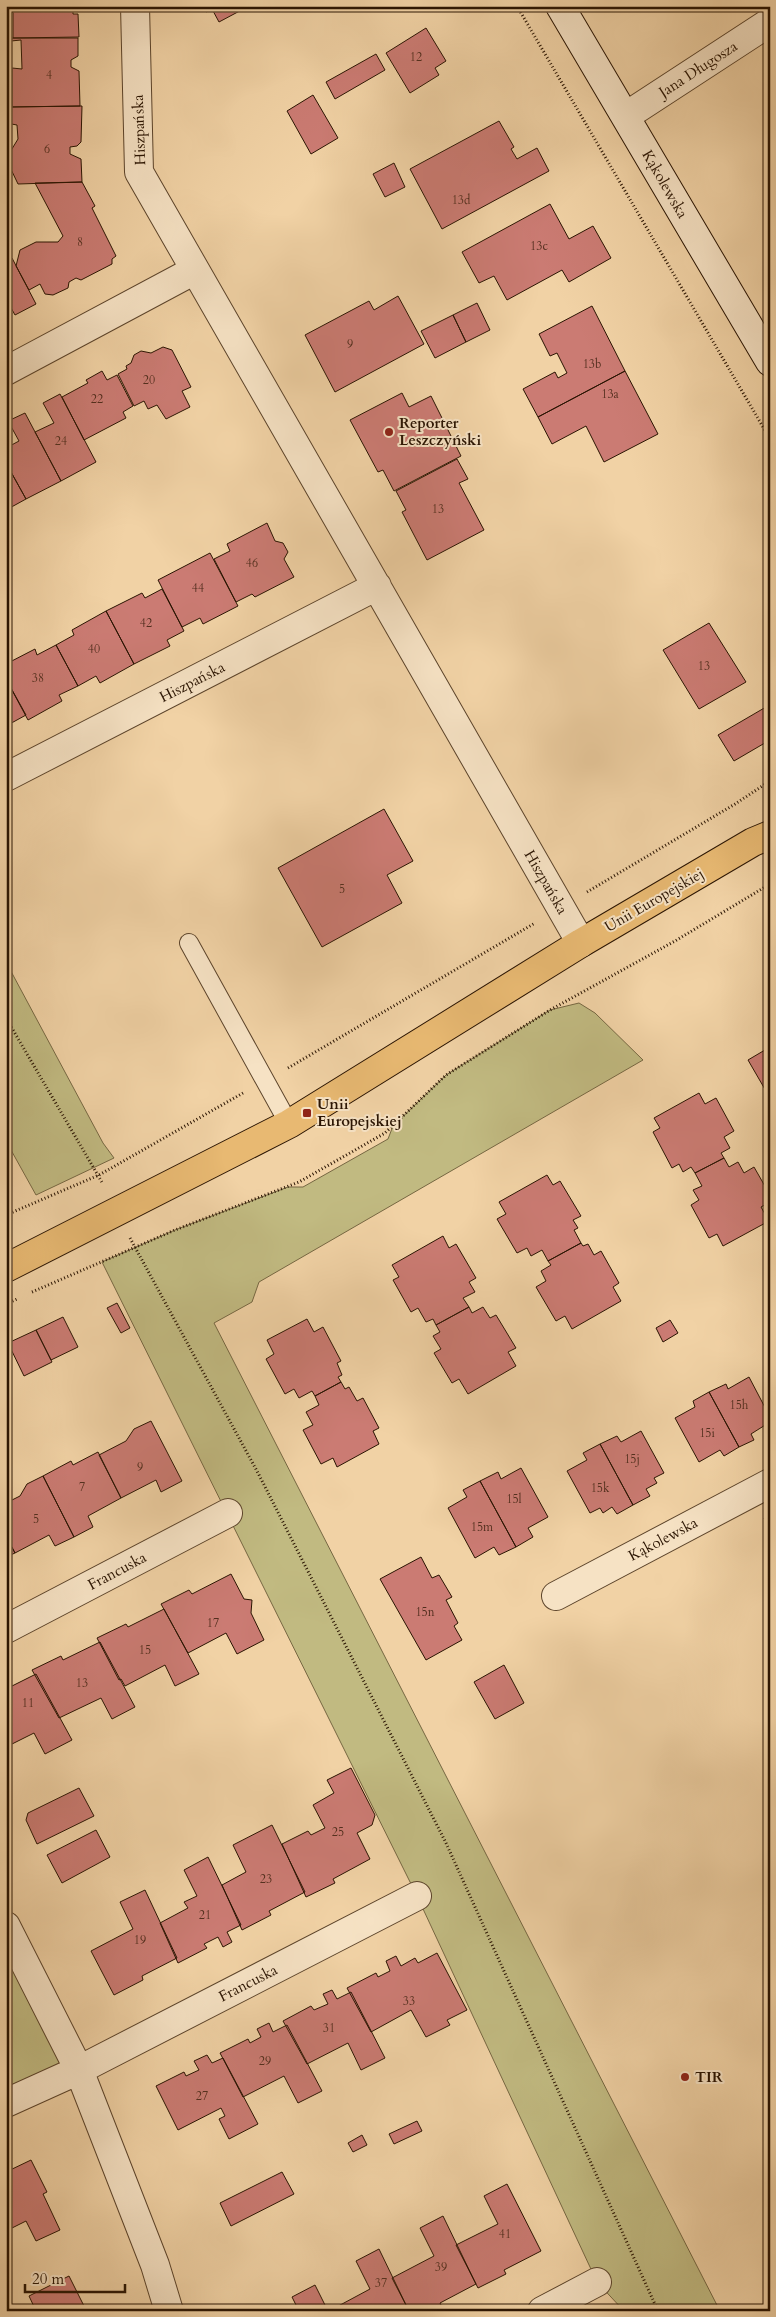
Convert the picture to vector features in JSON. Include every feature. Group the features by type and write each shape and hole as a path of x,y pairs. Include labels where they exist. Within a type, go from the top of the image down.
{"main road":[{"name":"Unii Europejskiej","path":"6,1268 289,1124 581,943 764,835"}],"street":[{"name":"Hiszpańska","path":"135,6 140,172 581,943"},
{"name":"Kąkolewska","path":"560,6 770,362"},
{"name":"Jana Długosza","path":"626,116 770,22"},
{"path":"6,371 195,270"},
{"name":"Hiszpańska","path":"6,777 377,586"},
{"name":"Kąkolewska","path":"556,1596 770,1482"},
{"name":"Francuska","path":"6,1628 228,1513"},
{"name":"Francuska","path":"6,2103 79,2070 416,1896"},
{"path":"6,1926 79,2070 155,2265 169,2311"},
{"path":"542,2311 597,2282"}],"lane":[{"path":"189,943 289,1124"}],"path":[{"path":"517,6 770,439"},
{"path":"6,1215 99,1175 561,907 770,781"},
{"path":"31,1293 134,1247 300,1182 385,1133 446,1075 550,1010 675,941 770,884"},
{"path":"6,1018 99,1175 134,1247 257,1471 446,1843 658,2311"},
{"path":"6,1304 22,1296"}],"shaded area":[{"path":"6,962 103,1143 114,1158 36,1195 6,1141"},
{"path":"579,1003 595,1013 643,1060 259,1282 252,1302 214,1323 720,2311 624,2311 597,2282 417,1896 102,1262 175,1230 288,1187 303,1187 388,1139 393,1126 446,1075 550,1010"},
{"path":"6,1926 79,2070 6,2103"}],"building":[{"path":"13,6 73,6 73,14 78,14 79,37 13,38"},
{"path":"203,6 249,6 219,22 212,9 206,12"},
{"path":"426,28 446,61 435,68 439,75 410,93 386,53"},
{"path":"12,38 78,38 78,56 71,60 71,67 79,71 80,106 12,107 12,68 22,69 21,40 11,41"},
{"path":"376,54 385,70 335,99 326,82"},
{"path":"313,95 338,138 311,154 287,111"},
{"path":"82,106 81,142 77,146 70,147 70,154 81,159 82,182 18,184 7,157 18,139 17,125 6,123 6,107"},
{"path":"499,121 514,147 511,149 517,159 537,148 549,171 442,229 410,169"},
{"path":"394,163 405,187 385,197 373,174"},
{"path":"82,182 95,206 92,208 116,256 112,259 112,264 81,280 76,278 69,282 68,288 53,295 45,294 40,284 29,290 16,266 20,250 36,242 58,242 63,236 35,183"},
{"path":"550,204 569,239 593,226 611,258 569,282 562,270 507,300 494,276 479,283 462,252"},
{"path":"12,258 36,304 15,315 6,299 6,261"},
{"path":"398,296 424,344 335,392 305,335 369,301 374,310"},
{"path":"6,303 12,314 6,317"},
{"path":"477,303 490,330 466,342 453,315"},
{"path":"592,306 625,371 538,417 523,389 555,372 558,378 567,373 557,353 550,356 539,334"},
{"path":"453,315 466,342 435,358 421,331"},
{"path":"163,347 172,350 191,387 182,391 190,407 166,419 157,405 148,409 144,401 134,406 118,374 127,369 126,366 131,363 134,355 141,351 151,353"},
{"path":"102,371 107,380 117,375 133,406 123,412 126,418 84,440 62,397 88,383 86,380"},
{"path":"625,371 658,434 604,462 586,426 552,444 538,417"},
{"path":"402,393 409,407 431,396 461,456 394,491 383,470 378,472 350,420"},
{"path":"60,394 96,462 61,481 35,432 54,423 43,403"},
{"path":"25,413 61,481 26,499 6,463 6,448 19,441 8,421"},
{"path":"457,459 468,479 459,483 484,530 427,560 402,512 406,510 396,491"},
{"path":"6,463 26,499 6,510"},
{"path":"267,523 275,541 283,543 288,552 284,559 294,577 255,597 252,594 236,602 214,559 230,551 227,544"},
{"path":"210,553 238,606 203,624 200,618 182,627 158,580"},
{"path":"162,589 184,631 167,640 170,646 134,664 106,611 142,593 145,598"},
{"path":"106,611 134,664 100,683 96,676 78,686 56,645 74,635 72,630"},
{"path":"709,623 746,682 699,709 663,650"},
{"path":"56,645 78,686 59,695 62,701 28,720 6,679 6,664 35,649 37,655"},
{"path":"6,679 26,715 6,726"},
{"path":"766,707 770,714 770,740 734,761 718,735"},
{"path":"384,809 413,861 387,875 402,903 322,947 278,868"},
{"path":"770,1047 770,1098 748,1060"},
{"path":"699,1093 705,1104 716,1098 734,1131 724,1137 730,1148 721,1153 724,1158 695,1173 691,1167 683,1172 679,1164 672,1168 653,1132 660,1128 654,1118"},
{"path":"724,1158 729,1167 738,1162 744,1173 754,1167 770,1195 770,1202 761,1207 769,1221 723,1246 717,1234 709,1238 691,1205 699,1200 693,1190 702,1186 695,1173"},
{"path":"547,1175 553,1185 560,1181 581,1216 573,1220 578,1228 574,1230 581,1243 548,1261 542,1250 531,1256 527,1248 517,1253 497,1219 506,1214 499,1202"},
{"path":"443,1236 449,1248 456,1244 476,1278 469,1282 475,1292 463,1298 469,1307 436,1325 433,1319 426,1322 418,1308 411,1312 393,1280 399,1277 392,1265"},
{"path":"581,1243 583,1246 588,1244 594,1255 601,1251 619,1283 613,1287 621,1301 572,1329 565,1316 556,1321 536,1287 546,1281 541,1271 551,1265 548,1261"},
{"path":"117,1303 130,1328 121,1333 107,1308"},
{"path":"469,1307 472,1313 483,1307 490,1318 496,1315 516,1348 508,1352 516,1366 468,1394 459,1379 452,1383 434,1353 441,1349 433,1336 440,1332 436,1325"},
{"path":"63,1317 78,1347 51,1360 36,1330"},
{"path":"307,1319 314,1332 323,1327 341,1361 337,1363 342,1375 338,1377 341,1382 315,1396 312,1391 299,1398 294,1389 285,1394 266,1359 274,1354 267,1340"},
{"path":"670,1320 678,1333 663,1342 656,1328"},
{"path":"36,1330 52,1362 24,1376 8,1343"},
{"path":"749,1377 770,1417 770,1422 751,1434 754,1440 739,1447 709,1392 726,1384 728,1389"},
{"path":"341,1382 345,1389 349,1387 357,1401 363,1398 379,1428 373,1431 379,1444 337,1467 333,1458 321,1464 303,1430 313,1425 306,1412 319,1405 315,1396"},
{"path":"709,1392 739,1447 724,1456 720,1450 699,1462 675,1418 695,1407 693,1401"},
{"path":"151,1421 182,1481 161,1492 156,1480 121,1498 99,1455 126,1441 134,1429"},
{"path":"641,1431 664,1473 654,1478 657,1483 646,1489 650,1496 633,1505 600,1444 617,1436 621,1442"},
{"path":"600,1444 633,1505 617,1514 612,1507 603,1513 600,1508 590,1513 567,1471 587,1460 583,1453"},
{"path":"98,1452 121,1498 88,1516 93,1527 74,1537 43,1476 71,1461 73,1465"},
{"path":"521,1468 548,1517 528,1528 533,1537 516,1547 480,1481 498,1472 501,1479"},
{"path":"43,1476 74,1537 55,1546 49,1535 15,1553 6,1536 6,1503 20,1496 27,1484"},
{"path":"480,1481 516,1547 499,1555 494,1547 475,1558 448,1508 467,1497 463,1490"},
{"path":"770,1515 770,1529 764,1518"},
{"path":"6,1536 15,1553 6,1557"},
{"path":"421,1557 432,1578 439,1575 452,1597 446,1600 458,1623 454,1626 462,1640 426,1660 380,1579"},
{"path":"231,1574 244,1599 252,1600 251,1613 264,1640 237,1654 226,1633 188,1653 161,1604 189,1590 192,1594"},
{"path":"164,1609 199,1674 175,1686 165,1665 125,1686 121,1679 119,1680 97,1638 126,1624 128,1627"},
{"path":"100,1642 135,1707 112,1719 101,1698 59,1718 32,1670 61,1656 63,1660"},
{"path":"504,1665 524,1703 495,1719 474,1682"},
{"path":"36,1674 72,1740 45,1754 34,1733 6,1747 6,1689"},
{"path":"351,1768 375,1815 372,1825 357,1833 370,1859 333,1879 335,1883 306,1897 282,1844 308,1831 311,1835 325,1828 313,1805 334,1793 327,1780"},
{"path":"79,1788 94,1816 37,1844 26,1820 28,1813"},
{"path":"272,1825 305,1892 269,1911 271,1915 242,1930 222,1885 246,1872 233,1845"},
{"path":"96,1830 110,1857 62,1883 47,1855"},
{"path":"208,1857 241,1925 227,1932 232,1942 223,1947 218,1937 204,1944 207,1948 178,1963 160,1923 188,1908 184,1902 197,1896 184,1870"},
{"path":"145,1890 177,1958 142,1976 143,1980 114,1995 91,1951 133,1929 120,1902"},
{"path":"437,1953 467,2010 447,2020 450,2025 426,2037 411,2010 371,2032 347,1988 376,1973 378,1977 390,1971 386,1961 396,1956 401,1966 415,1958 418,1963"},
{"path":"332,1990 337,1999 351,1992 385,2058 361,2070 348,2043 307,2064 283,2021 311,2006 314,2010 328,2004 323,1994"},
{"path":"269,2023 273,2032 287,2025 322,2091 298,2103 284,2076 243,2097 220,2053 248,2039 250,2043 261,2037 257,2029"},
{"path":"207,2055 212,2063 223,2058 258,2124 229,2139 219,2119 225,2116 221,2108 178,2130 156,2086 184,2072 186,2076 199,2070 194,2061"},
{"path":"417,2121 422,2131 394,2144 389,2134"},
{"path":"362,2135 367,2145 353,2152 348,2143"},
{"path":"31,2160 47,2192 43,2194 60,2230 36,2241 26,2221 6,2231 6,2172"},
{"path":"282,2172 294,2194 231,2226 220,2203"},
{"path":"507,2184 541,2251 504,2270 506,2274 478,2288 456,2245 498,2224 484,2196"},
{"path":"443,2216 476,2284 440,2303 442,2307 436,2311 409,2311 392,2278 434,2256 420,2228"},
{"path":"379,2249 409,2311 329,2311 370,2289 356,2261"},
{"path":"69,2276 84,2306 74,2311 36,2311 29,2296"},
{"path":"315,2285 328,2311 299,2311 292,2297"}],"place":[{"name":"Reporter Leszczyński","path":"389,432"},
{"name":"Unii Europejskiej","path":"307,1113"},
{"name":"TIR","path":"685,2077"}]}
